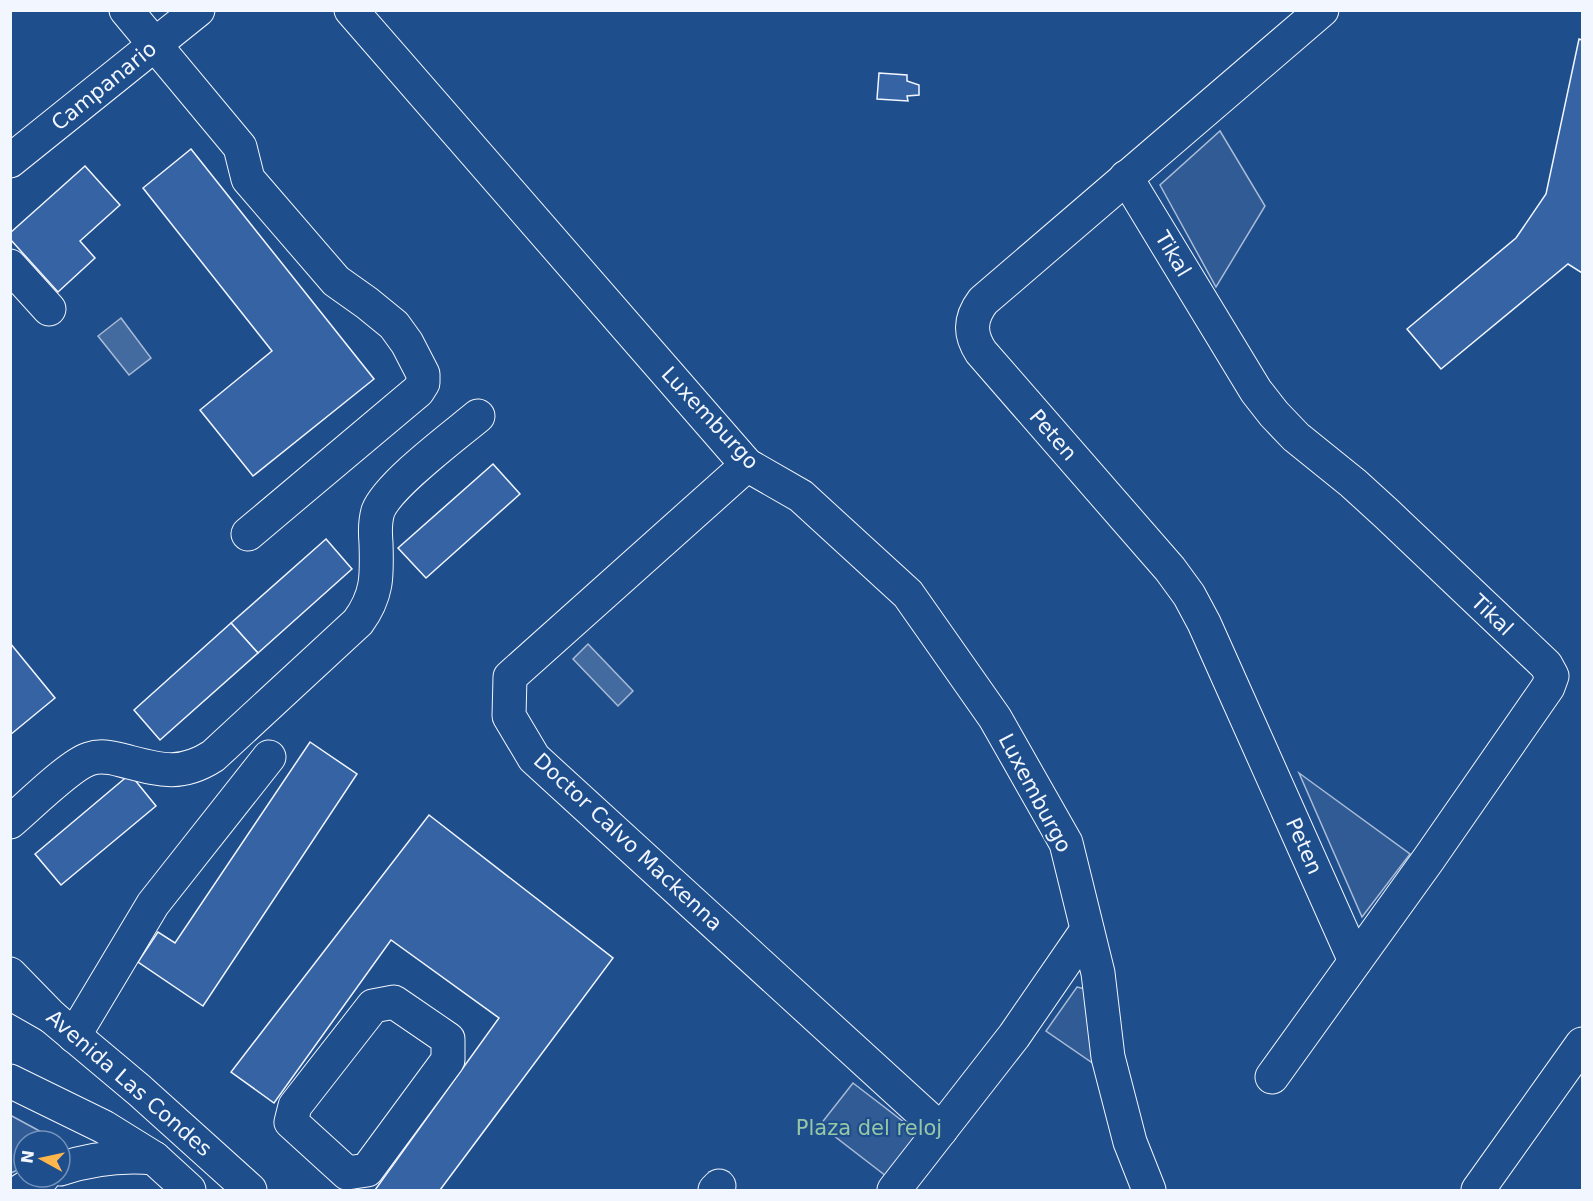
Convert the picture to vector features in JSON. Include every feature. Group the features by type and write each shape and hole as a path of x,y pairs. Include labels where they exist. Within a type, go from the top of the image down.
{"main road":[{"path":"126,10 146,52 209,141"},
{"name":"Campanario","path":"10,161 198,10"},
{"name":"Luxemburgo","path":"351,10 747,465 801,496 908,594 995,718 1066,843 1098,973 1108,1057 1130,1142 1149,1191"},
{"name":"Peten","path":"1322,10 983,301 973,317 973,335 981,352 1170,569 1189,595 1204,623 1355,961"},
{"path":"146,52 240,147 248,179 336,281 394,325 407,343 423,374 423,383 418,392 248,534"},
{"name":"Tikal","path":"1126,177 1256,391 1275,414 1296,436 1387,514 1546,665 1552,676 1542,696 1272,1077"},
{"path":"10,266 49,309"},
{"path":"10,822 77,764 92,758 104,757 173,771 200,765 213,756 358,621 372,599 376,583 376,522 383,501 397,484 478,416"},
{"name":"Doctor Calvo Mackenna","path":"747,465 510,677 509,716 534,758 941,1130"},
{"path":"10,993 63,1026 153,904 269,757"},
{"path":"894,1191 1014,1035 1087,930"},
{"name":"Avenida Las Condes","path":"10,974 63,1026 139,1090 250,1191"},
{"path":"394,1002 448,1040 448,1060 367,1170 339,1182 291,1122 295,1106 373,1006 394,1002"},
{"path":"1478,1191 1582,1044"},
{"name":"Avenida Las Condes","path":"10,1081 94,1122 154,1158 189,1191"},
{"path":"72,1166 112,1157 154,1158"}],"shaded area":[{"path":"1220,131 1265,206 1216,287 1160,185"},
{"path":"121,318 151,358 129,375 98,336"},
{"path":"588,644 633,691 618,706 573,659"},
{"path":"1299,773 1410,854 1362,917"},
{"path":"1077,987 1090,990 1094,1064 1046,1031"},
{"name":"Plaza del reloj","path":"853,1083 918,1133 886,1176 820,1125"},
{"path":"10,1115 36,1129 12,1129 11,1173"}],"building":[{"path":"1579,39 1582,40 1582,273 1568,264 1441,369 1407,329 1516,238 1546,194"},
{"path":"879,73 907,75 907,81 919,85 919,95 907,96 908,101 877,99"},
{"path":"191,149 374,379 253,476 200,410 272,351 143,188"},
{"path":"85,166 120,205 80,241 95,258 58,292 10,239 10,233"},
{"path":"493,464 520,494 426,578 398,548"},
{"path":"326,539 352,569 258,653 231,623"},
{"path":"231,623 258,653 160,740 134,710"},
{"path":"10,643 55,698 10,735"},
{"path":"310,742 357,774 203,1006 138,962 158,932 175,943"},
{"path":"130,774 156,806 61,885 35,854"},
{"path":"429,815 613,958 440,1190 375,1190 499,1018 391,940 274,1103 231,1072"}]}
